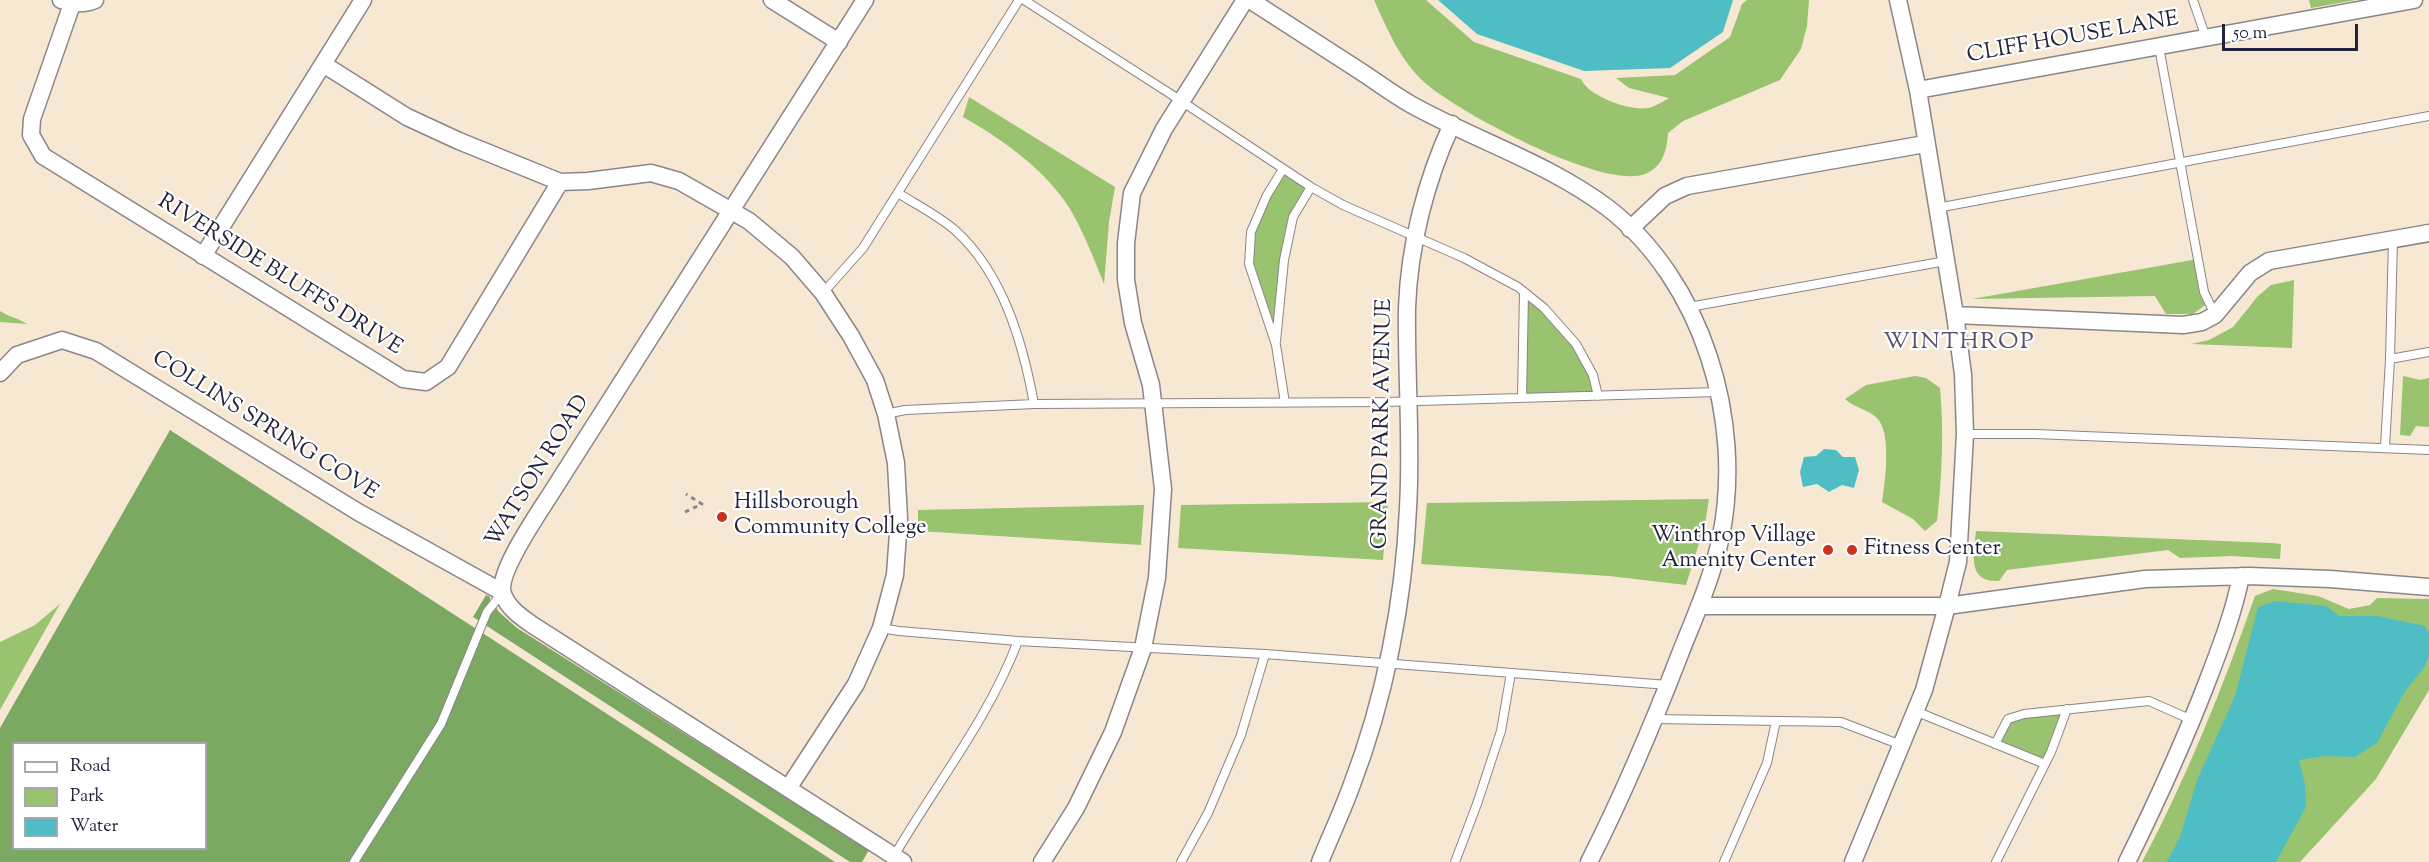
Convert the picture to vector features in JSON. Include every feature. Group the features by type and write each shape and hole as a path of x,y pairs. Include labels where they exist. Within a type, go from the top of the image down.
{"street":[{"name":"RIVERSIDE BLUFFS DRIVE","path":"95,0 87,3 66,2 32,119 31,135 43,156 403,379 426,382 448,367 560,182"},
{"path":"203,256 363,0"},
{"path":"771,0 839,42"},
{"name":"WATSON ROAD","path":"502,592 506,568 865,0"},
{"path":"1042,862 1076,808 1108,741 1143,648 1157,578 1163,489 1151,385 1133,323 1126,280 1126,243 1132,193 1164,129 1245,0"},
{"path":"1250,0 1412,105 1562,177 1609,210 1647,245 1689,307 1709,352 1718,392 1728,463 1721,537 1699,606 1668,685 1589,862"},
{"path":"1853,862 1924,690 1947,606 1958,562 1965,434 1963,374 1955,315 1925,144 1918,90 1898,0"},
{"name":"CLIFF HOUSE LANE","path":"1918,90 2414,0"},
{"path":"323,64 407,117 560,182 651,173 679,181 749,221 792,257 824,293 875,380 886,414 896,463 899,519 895,575 881,628 855,684 789,787"},
{"name":"GRAND PARK AVENUE","path":"1320,862 1352,786 1379,698 1399,598 1408,508 1407,306 1416,235 1441,148 1452,124"},
{"path":"1630,229 1665,196 1688,186 1925,144"},
{"path":"1955,315 2183,325 2202,322 2215,315 2250,273 2269,261 2429,233"},
{"name":"COLLINS SPRING COVE","path":"0,373 18,355 62,340 96,351 358,513 502,592"},
{"path":"1699,606 1947,606 2145,579 2241,576 2330,579 2429,587"},
{"path":"2127,862 2192,720 2235,604 2241,576"},
{"path":"502,592 513,610 531,624 789,787 896,860"}],"lane":[{"path":"824,293 863,248 1019,0"},
{"path":"1023,0 1311,187 1343,205 1416,235 1464,258 1524,292 1544,308 1576,344 1593,375 1598,396"},
{"path":"2193,0 2206,38"},
{"path":"2159,47 2204,292 2215,315"},
{"path":"1937,208 2429,116"},
{"path":"1283,169 1267,195 1251,232 1249,264 1276,345 1285,403"},
{"path":"1276,345 1284,260 1293,217 1311,187"},
{"path":"898,193 955,230 986,265 1002,298 1026,363 1034,404"},
{"path":"2385,447 2393,240"},
{"path":"1689,307 1946,261"},
{"path":"1522,398 1524,292"},
{"path":"2390,359 2429,352"},
{"path":"886,414 904,410 1034,404 1153,405 1408,401 1718,392"},
{"path":"1965,434 2035,434 2429,450"},
{"path":"354,862 441,724 487,612 502,592"},
{"path":"881,628 1018,641 1265,654 1668,685"},
{"path":"896,860 992,701 1018,641"},
{"path":"1181,862 1208,813 1241,735 1265,654"},
{"path":"1455,862 1501,731 1511,673"},
{"path":"1995,744 2008,719 2025,714 2149,701 2192,720"},
{"path":"1996,862 2045,764 2067,709"},
{"path":"1915,711 2045,764"},
{"path":"1654,719 1841,722 1901,746"},
{"path":"1724,862 1767,763 1776,721"}],"path":[{"path":"686,494 702,504 686,512"}],"green space":[{"path":"1374,0 1426,0 1474,42 1581,79 1592,91 1610,101 1640,108 1659,104 1669,98 1629,88 1616,78 1675,75 1730,37 1742,4 1747,0 1809,0 1807,26 1801,49 1780,80 1683,121 1668,133 1665,152 1656,167 1645,174 1625,176 1599,171 1535,147 1472,115 1430,87 1404,58"},
{"path":"2309,0 2356,0 2311,8"},
{"path":"969,97 1115,187 1109,222 1104,284 1080,227 1049,181 993,135 963,117"},
{"path":"1283,169 1311,187 1293,217 1276,345 1249,264 1251,232"},
{"path":"2198,259 2208,303 2193,314 2166,314 2155,296 1972,299"},
{"path":"2294,280 2292,348 2191,344 2209,340 2233,327 2258,296 2271,285"},
{"path":"1524,292 1576,344 1598,396 1522,398"},
{"path":"0,311 20,320 27,324 0,322"},
{"path":"1915,376 1926,378 1940,388 1942,455 1937,521 1925,531 1913,519 1882,502 1886,446 1882,425 1873,415 1845,399 1866,385"},
{"path":"2403,376 2420,380 2429,378 2429,427 2416,426 2410,436 2400,435"},
{"path":"170,430 835,862 0,862 0,728"},
{"path":"1709,499 1705,524 1686,585 1609,576 1421,564 1427,503"},
{"path":"1388,502 1383,560 1178,548 1181,505"},
{"path":"1144,505 1141,545 918,531 918,510"},
{"path":"1976,531 2272,543 2281,544 2280,559 2232,556 2180,558 2168,550 2007,570 1999,581 1988,580 1981,577 1974,565"},
{"path":"2273,589 2318,596 2349,609 2370,605 2377,598 2429,599 2429,690 2376,779 2300,862 2142,862 2203,731 2255,596"},
{"path":"486,595 490,597 490,603 494,604 499,612 517,628 869,850 862,862 850,862 473,617"},
{"path":"60,604 0,710 0,642 35,625"},
{"path":"2067,709 2045,764 1995,744 2008,719"}],"water":[{"path":"1438,0 1733,0 1723,32 1670,68 1584,71 1477,34"},
{"path":"1824,449 1836,450 1843,457 1855,457 1859,470 1854,488 1842,485 1829,492 1817,484 1803,487 1800,472 1804,457 1816,456"},
{"path":"2275,601 2326,606 2339,616 2377,616 2425,626 2429,633 2429,655 2425,666 2404,693 2377,743 2355,757 2325,756 2299,760 2305,784 2306,807 2276,862 2167,862 2180,837 2197,780 2235,696 2258,607"}],"place":[{"name":"Hillsborough Community College","path":"722,517"},
{"name":"Winthrop Village Amenity Center","path":"1828,550"},
{"name":"Fitness Center","path":"1852,550"}],"district":[{"name":"WINTHROP","path":"1959,344"}]}
